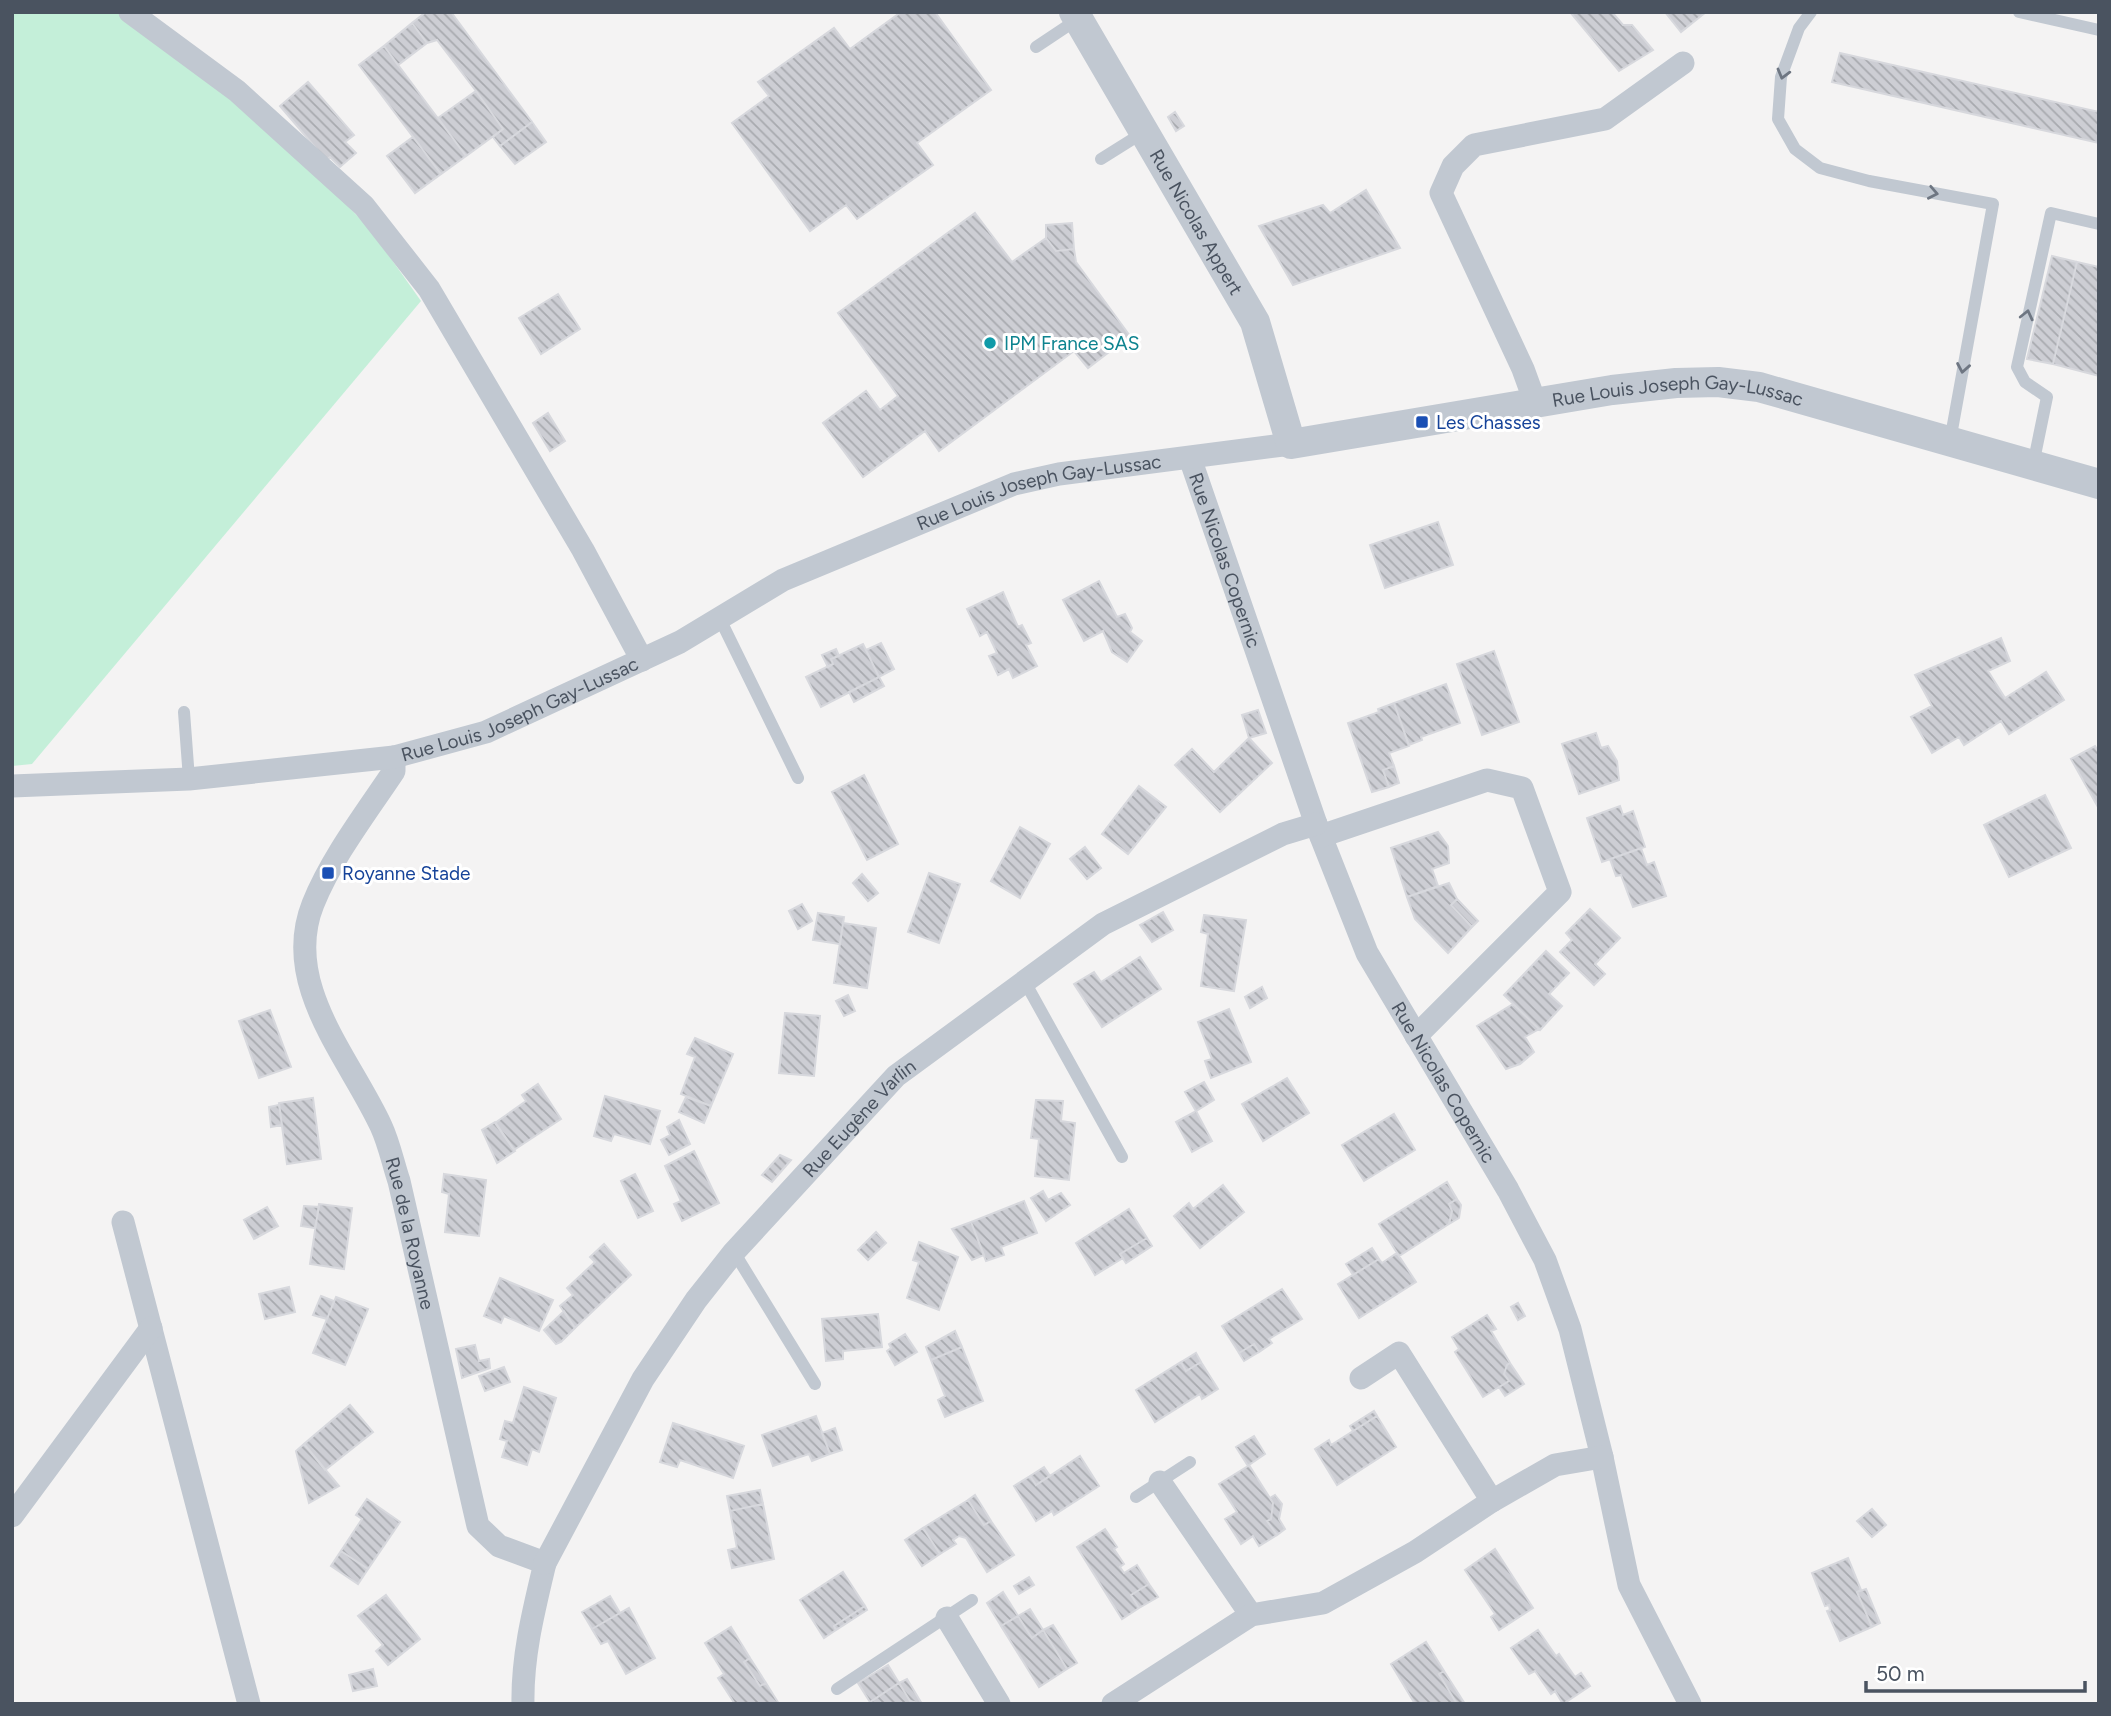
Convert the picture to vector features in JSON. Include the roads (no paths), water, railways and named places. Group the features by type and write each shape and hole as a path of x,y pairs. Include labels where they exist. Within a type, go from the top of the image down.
{"street":[{"path":"130,12 237,90 365,206 429,289 583,550 642,660"},
{"name":"Rue Nicolas Appert","path":"1076,15 1255,322 1291,444"},
{"path":"1535,402 1441,192 1453,166 1474,145 1605,119 1683,62"},
{"name":"Rue Louis Joseph Gay-Lussac","path":"12,786 189,779 394,757 486,733 680,642 783,580 1014,484 1059,474 1291,444 1535,402 1650,386 1718,382 1759,387 2099,484"},
{"name":"Rue Nicolas Copernic","path":"1190,458 1318,830 1367,953 1508,1190 1545,1260 1570,1329 1602,1457 1629,1585 1690,1704"},
{"name":"Rue de la Royanne","path":"394,757 394,771 328,873 312,905 304,936 304,965 317,1007 382,1127 399,1181 478,1526 499,1546 545,1563"},
{"name":"Rue Eugène Varlin","path":"545,1563 643,1379 696,1300 734,1252 896,1076 1103,924 1283,834 1318,830 1487,780 1522,788 1560,892 1416,1036"},
{"path":"124,1222 249,1704"},
{"path":"12,1516 151,1328"},
{"path":"1360,1378 1399,1353 1492,1502"},
{"path":"1113,1704 1251,1615 1323,1603 1415,1552 1555,1465 1602,1457"},
{"path":"1160,1482 1251,1615"},
{"path":"523,1704 522,1678 530,1622 545,1563"},
{"path":"947,1618 999,1704"}],"lane":[{"path":"1811,12 1799,27 1781,77 1778,119 1795,149 1820,168 1869,181 1993,204 1950,441"},
{"path":"2019,12 2099,30"},
{"path":"1036,47 1076,15"},
{"path":"1101,159 1144,131"},
{"path":"2033,465 2047,397 2025,382 2017,367 2051,213 2099,224"},
{"path":"720,619 799,778"},
{"path":"184,712 189,779"},
{"path":"1025,982 1122,1157"},
{"path":"734,1252 815,1384"},
{"path":"1136,1497 1190,1462"},
{"path":"837,1689 972,1600"}],"place":[{"name":"IPM France SAS","path":"990,343"},
{"name":"Les Chasses","path":"1422,422"},
{"name":"Royanne Stade","path":"328,873"}]}
